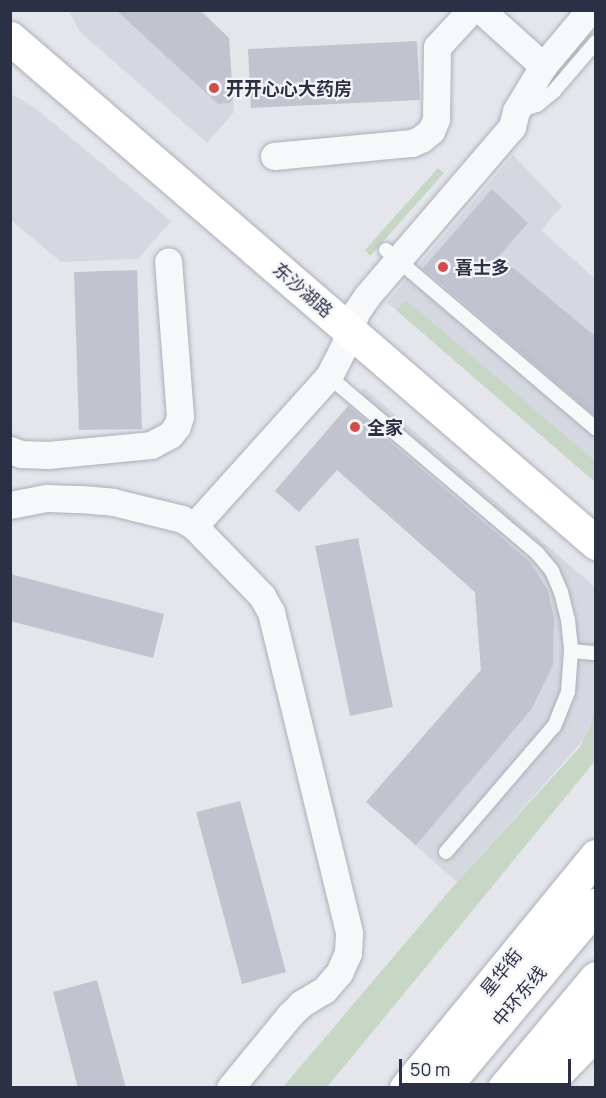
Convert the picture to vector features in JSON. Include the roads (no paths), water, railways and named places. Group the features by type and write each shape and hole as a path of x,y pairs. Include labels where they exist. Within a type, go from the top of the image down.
{"main road":[{"name":"东沙湖路","path":"10,38 596,543"},
{"name":"星华街","path":"406,1088 596,856"},
{"name":"中环东线","path":"443,1088 596,905"},
{"path":"504,1088 596,978"},
{"path":"530,1088 596,1012"},
{"path":"542,1088 596,1032"}],"street":[{"path":"274,156 412,143 422,139 431,131 436,119 437,47 471,10"},
{"path":"481,10 543,66"},
{"path":"188,523 324,373 345,344 344,325 367,296 391,255 501,118 516,111 543,66 590,10"},
{"path":"10,450 21,454 48,455 151,445 170,435 177,426 180,416 168,261"},
{"path":"48,455 48,498"},
{"path":"10,505 48,498 113,502 188,523 262,597 271,612 349,933 348,953 339,973 324,990 301,1004 289,1016 230,1088"}],"lane":[{"path":"516,111 537,105 554,91 596,42"},
{"path":"516,111 538,111 550,106 596,55"},
{"path":"391,255 596,429"},
{"path":"324,373 537,553 552,571 561,592 572,651 568,692 554,726 446,852"},
{"path":"572,651 596,652"}],"place":[{"name":"开开心心大药房","path":"214,88"},
{"name":"喜士多","path":"443,267"},
{"name":"全家","path":"355,427"}]}
